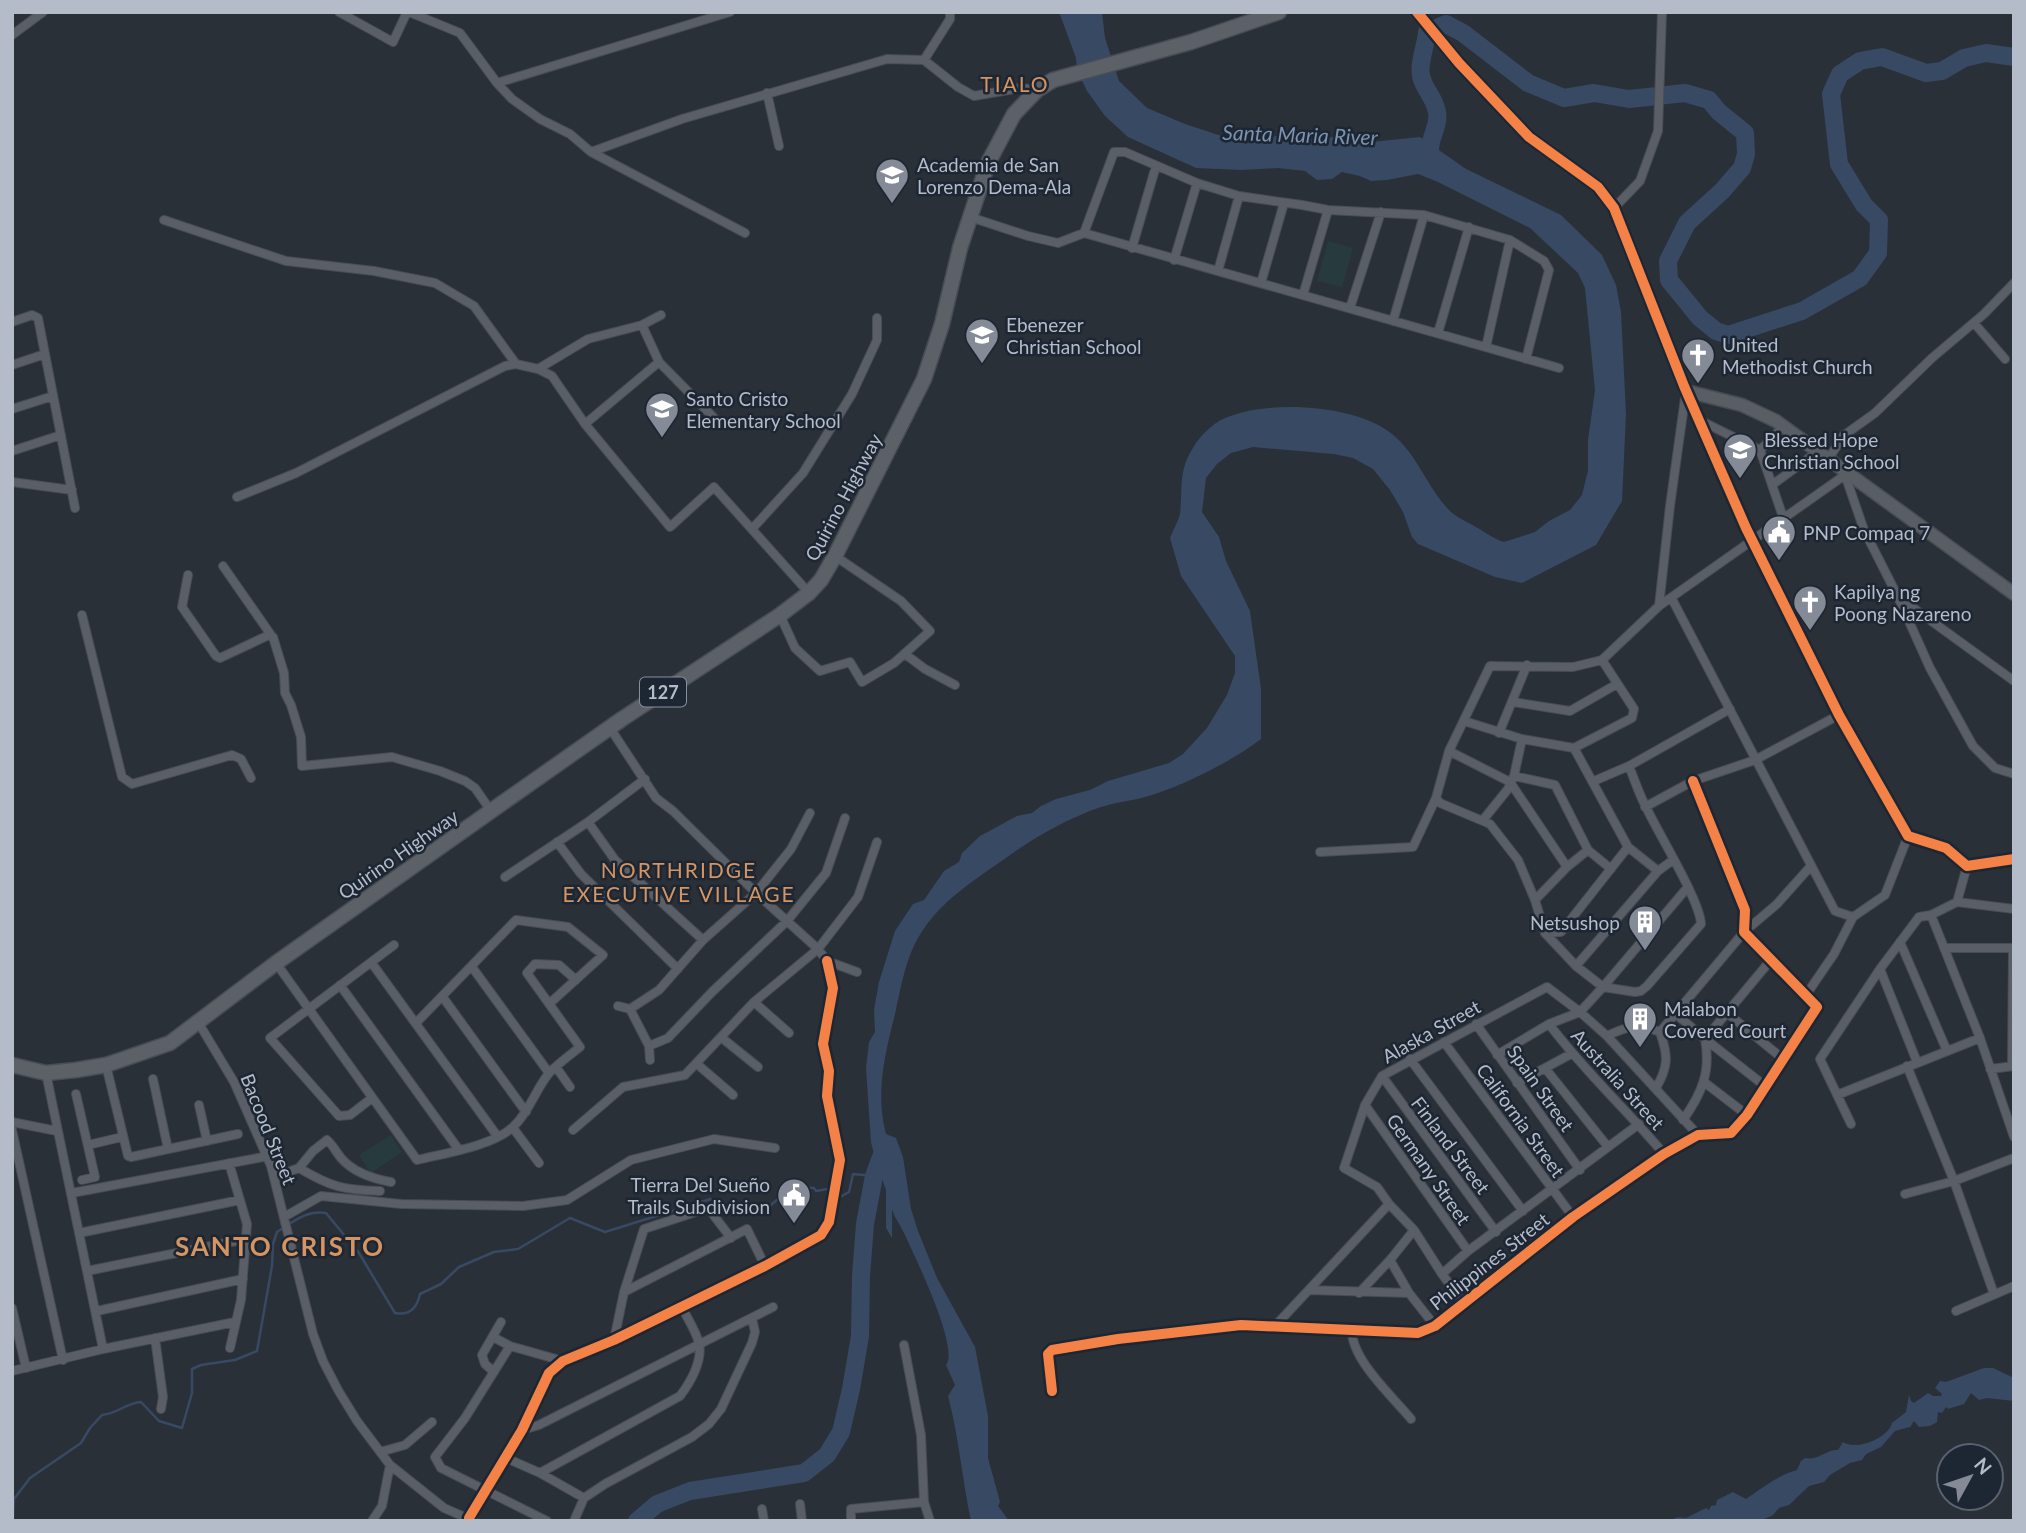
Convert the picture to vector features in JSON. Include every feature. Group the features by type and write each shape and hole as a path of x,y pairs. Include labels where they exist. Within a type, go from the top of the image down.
{"main road":[{"name":"Quirino Highway","path":"12,1065 46,1073 106,1065 170,1043 491,811 780,615 808,593 821,580 835,556 924,379 942,324 957,259 988,163 1014,114 1037,90 1054,80 1191,42 1273,13"}],"street":[{"path":"12,35 43,12"},
{"path":"339,12 393,41 408,12 460,33 497,83 512,99 540,119 570,134 591,152 745,233"},
{"path":"497,83 730,12"},
{"path":"924,60 950,19 950,12"},
{"path":"1614,208 1640,181 1658,131 1662,12"},
{"path":"1420,16 1459,63 1529,137 1598,187 1614,208 1686,391 1752,539 1839,715 1908,836 1946,848 1967,866 2014,859"},
{"path":"591,152 682,119 887,59 924,60 974,96 1020,88 1037,90"},
{"path":"768,93 779,146"},
{"path":"1084,233 1114,152 1125,152 1197,183 1239,196 1328,211 1424,215 1469,227 1510,240 1544,261 1549,270 1526,359"},
{"path":"1132,248 1156,166"},
{"path":"1174,260 1197,183"},
{"path":"1218,271 1239,196"},
{"path":"1261,284 1284,203"},
{"path":"1303,295 1328,211"},
{"path":"1350,308 1381,212"},
{"path":"1393,321 1424,215"},
{"path":"970,216 1028,236 1058,243 1084,233 1559,368"},
{"path":"164,220 286,261 374,271 435,283 474,306 516,364"},
{"path":"1438,333 1469,227"},
{"path":"1486,346 1510,240"},
{"path":"1772,485 1823,456 1843,436 1875,413 1932,358 1975,323 2014,283"},
{"path":"12,322 32,315 38,318 75,508"},
{"path":"538,369 589,339 642,325 661,315"},
{"path":"752,529 803,474 852,394 877,340 877,318"},
{"path":"1975,323 2005,359"},
{"path":"642,325 659,362 718,422"},
{"path":"12,365 45,354"},
{"path":"585,424 659,362"},
{"path":"237,497 296,473 495,371 516,364 538,369 552,376 585,424 670,527 714,487 808,593"},
{"path":"1686,391 1742,405 1783,427 2014,594"},
{"path":"1659,607 1686,391"},
{"path":"12,409 53,396"},
{"path":"1699,420 1760,450 1783,517"},
{"path":"1760,450 1783,427"},
{"path":"12,452 61,435"},
{"path":"1320,852 1413,847 1436,798 1449,751 1490,666 1573,667 1602,660 1659,607 1844,473"},
{"path":"1844,473 1864,530 1930,668 1973,746 1995,768 2014,774"},
{"path":"12,482 72,490"},
{"path":"780,615 795,648 820,671 850,662 862,682 905,654 930,631 901,601 835,556"},
{"path":"223,566 271,635 284,673 285,693 301,737 302,766 392,757 465,781 475,788 491,811"},
{"path":"188,575 181,604 214,655 220,657 271,635"},
{"path":"1898,597 2014,681"},
{"path":"1672,599 1810,867 1835,911 1853,918"},
{"path":"82,615 122,777 127,782 132,784 232,755 241,759 251,778"},
{"path":"905,654 925,669 955,685"},
{"path":"1464,721 1522,739 1574,748 1632,718 1634,709 1602,660"},
{"path":"1499,733 1527,665"},
{"path":"1513,702 1570,711 1618,684"},
{"path":"1594,781 1629,766 1730,709"},
{"path":"1646,807 1693,781 1755,760 1839,715"},
{"path":"472,1520 486,1490 522,1430 549,1373 563,1361 682,1307 765,1266 821,1234 829,1222 838,1181 841,1160 827,1096 829,1071 823,1044 833,988 827,961 818,949 656,798 610,728"},
{"path":"1483,820 1508,789 1522,739"},
{"path":"1574,748 1628,847 1658,871"},
{"path":"1449,751 1512,779 1555,785 1588,850 1611,869"},
{"path":"1436,798 1440,803 1490,824 1518,860 1545,933 1576,966 1604,987 1641,991 1697,930 1701,918 1646,807 1629,766"},
{"path":"505,877 588,822 645,779"},
{"path":"1512,779 1567,867"},
{"path":"1580,1012 1607,1036 1698,1135 1731,1133 1747,1115 1817,1007 1744,932 1745,910 1693,781"},
{"path":"618,1006 630,1009 659,990 703,940 756,893 791,849 810,813"},
{"path":"649,1046 668,1038 787,921 826,873 845,818"},
{"path":"588,822 615,860 703,940"},
{"path":"1806,995 1853,918 1885,895 1908,836"},
{"path":"557,842 581,874 678,969"},
{"path":"572,1130 623,1087 685,1075 697,1064 754,1002 818,949 858,897 877,842"},
{"path":"1545,933 1561,932 1628,847"},
{"path":"1535,900 1588,850"},
{"path":"1576,966 1658,871 1673,860"},
{"path":"1957,902 1967,866"},
{"path":"1660,1032 1744,932 1777,904 1810,867"},
{"path":"1497,1055 1549,1024 1580,1012 1688,888"},
{"path":"1851,1124 1819,1059 1900,942 1919,918 1957,902 2014,909"},
{"path":"1931,915 1980,1038 2013,1135"},
{"path":"416,1023 516,920 568,927 603,956 549,1004"},
{"path":"1900,942 1947,1051"},
{"path":"372,1098 350,1115 339,1116 270,1038 394,945"},
{"path":"1944,948 2013,948 2013,1066 1990,1069"},
{"path":"827,961 857,972"},
{"path":"1705,1039 1770,961"},
{"path":"371,962 498,1137"},
{"path":"276,964 418,1160 498,1137 513,1128 552,1070 580,1048 527,973 535,964 559,965 576,980"},
{"path":"472,967 552,1070 570,1087"},
{"path":"1880,969 1917,1062"},
{"path":"340,985 459,1150"},
{"name":"Alaska Street","path":"1389,1204 1377,1188 1343,1168 1365,1105 1382,1076 1547,987 1580,1012"},
{"path":"442,996 526,1112"},
{"path":"754,1002 789,1033"},
{"path":"630,1009 649,1046 650,1060"},
{"path":"1727,1013 1783,1059"},
{"path":"1675,1014 1765,1086"},
{"name":"Bacood Street","path":"198,1022 234,1082 274,1177 310,1324 323,1361 357,1421 390,1465 444,1508 472,1520"},
{"name":"Spain Street","path":"1476,1024 1580,1170"},
{"name":"Australia Street","path":"1549,1024 1571,1054 1639,1124 1664,1154"},
{"path":"1607,1036 1631,1025 1645,1026 1660,1032 1667,1051 1665,1073 1656,1088"},
{"path":"722,1038 758,1067"},
{"path":"1837,1094 1980,1038"},
{"path":"1683,1120 1699,1098 1704,1082 1708,1054 1705,1039"},
{"name":"California Street","path":"1444,1042 1573,1217"},
{"path":"1517,1083 1571,1054"},
{"path":"1410,1059 1523,1211"},
{"path":"697,1064 733,1095"},
{"path":"106,1065 126,1154 131,1157 238,1134"},
{"path":"1908,1066 1954,1181 1994,1294"},
{"path":"1545,1068 1608,1147"},
{"path":"46,1073 103,1349"},
{"name":"Finland Street","path":"1382,1076 1496,1232"},
{"path":"153,1079 168,1149"},
{"path":"1704,1082 1747,1115"},
{"path":"76,1094 95,1177 82,1180"},
{"path":"199,1105 207,1141"},
{"name":"Germany Street","path":"1365,1105 1468,1251"},
{"path":"12,1122 57,1131"},
{"path":"1442,1274 1468,1251 1639,1124"},
{"path":"513,1128 539,1163"},
{"path":"12,1130 63,1360"},
{"name":"Philippines Street","path":"1052,1391 1048,1354 1052,1350 1118,1339 1241,1325 1418,1333 1435,1325 1573,1217 1664,1154 1698,1135"},
{"path":"88,1145 122,1137"},
{"path":"284,1219 321,1196 401,1204 523,1206 567,1200 631,1160 714,1139 775,1147"},
{"path":"274,1177 299,1168 313,1151 329,1140 342,1159 355,1168 376,1180 391,1182"},
{"path":"72,1194 263,1157"},
{"path":"1905,1195 1954,1181 2014,1158"},
{"path":"229,1163 247,1224 241,1300 230,1348"},
{"path":"299,1168 343,1190 380,1191"},
{"path":"79,1233 240,1199"},
{"path":"1276,1325 1389,1204 1414,1230 1463,1302"},
{"path":"614,1340 624,1292 644,1229 708,1208 731,1238"},
{"path":"624,1292 747,1229 765,1266"},
{"path":"1359,1293 1391,1260 1414,1230"},
{"path":"88,1271 246,1239"},
{"path":"1391,1260 1409,1293 1435,1325"},
{"path":"97,1311 243,1279"},
{"path":"1956,1311 2014,1286"},
{"path":"1309,1290 1409,1293"},
{"path":"540,1473 680,1396 696,1369 700,1345 682,1307"},
{"path":"522,1430 539,1426 773,1307"},
{"path":"12,1308 26,1368"},
{"path":"574,1521 584,1498 692,1437 709,1423 721,1409 752,1343 755,1332 752,1318"},
{"path":"12,1371 235,1322"},
{"path":"494,1372 485,1364 482,1355 501,1322"},
{"path":"1352,1331 1353,1343 1364,1363 1411,1419"},
{"path":"155,1338 163,1398 160,1409"},
{"path":"493,1338 510,1346 563,1361"},
{"path":"904,1345 921,1435 924,1502 930,1521"},
{"path":"510,1346 465,1418 435,1457 441,1468 548,1521"},
{"path":"380,1452 405,1445 432,1422"},
{"path":"506,1458 540,1473 584,1498"},
{"path":"372,1521 382,1506 390,1465"},
{"path":"852,1521 850,1509 924,1502"},
{"path":"800,1504 802,1521"},
{"path":"762,1509 764,1521"}],"green space":[{"path":"1328,241 1353,248 1342,287 1317,281"},
{"path":"391,1135 402,1152 371,1173 359,1155"}],"water":[{"path":"1059,12 1102,12 1105,38 1119,81 1147,108 1185,124 1246,144 1257,139 1279,136 1313,139 1336,136 1348,145 1361,135 1372,142 1420,137 1466,169 1561,215 1602,255 1616,285 1621,312 1626,414 1622,501 1596,545 1522,583 1495,577 1418,544 1412,537 1403,512 1390,490 1373,469 1353,458 1253,447 1231,453 1217,464 1206,478 1202,512 1219,537 1226,561 1250,611 1261,689 1261,739 1225,763 1184,783 1151,795 1101,807 1063,823 1026,844 958,892 929,921 911,952 888,1044 881,1089 886,1134 896,1138 903,1157 911,1209 937,1278 975,1347 988,1416 988,1458 1000,1502 998,1506 1009,1521 971,1521 948,1396 955,1385 946,1365 949,1355 947,1340 925,1280 892,1209 892,1238 886,1228 886,1190 871,1142 866,1068 869,1042 875,1032 874,1010 879,982 895,931 913,904 924,900 944,871 959,862 962,853 980,836 1056,799 1169,763 1183,754 1207,728 1227,695 1235,673 1235,656 1181,576 1170,538 1180,514 1182,480 1188,456 1206,431 1215,424 1241,413 1285,407 1334,411 1376,424 1401,442 1449,510 1504,542 1535,532 1570,510 1582,495 1588,471 1588,440 1595,390 1585,288 1578,273 1530,228 1418,174 1371,181 1342,172 1332,179 1317,180 1305,171 1278,168 1196,168 1128,137 1105,116 1087,91 1077,70 1076,58"},
{"path":"1984,1368 1993,1368 2014,1378 2014,1401 1987,1398 1979,1400 1971,1393 1964,1404 1948,1409 1946,1407 1942,1413 1938,1412 1937,1422 1919,1427 1914,1421 1910,1427 1895,1431 1881,1447 1866,1454 1862,1460 1850,1463 1830,1475 1824,1482 1809,1486 1789,1505 1779,1508 1773,1515 1760,1521 1668,1521 1678,1517 1686,1518 1706,1508 1709,1510 1716,1505 1717,1500 1733,1492 1746,1499 1776,1479 1797,1470 1805,1458 1814,1458 1838,1450 1843,1442 1855,1445 1870,1442 1884,1434 1892,1423 1906,1412 1909,1395 1914,1403 1928,1393 1941,1396 1935,1388 1940,1381 1946,1382"}],"waterway":[{"path":"1431,161 1430,146 1437,123 1437,112 1421,76 1421,64 1427,32 1446,24 1463,33 1528,83 1564,98 1594,93 1629,99 1685,93 1709,100 1745,133 1746,154 1742,168 1722,191 1687,223 1668,261 1669,280 1700,318 1716,331 1728,335 1802,311 1860,278 1878,253 1879,220 1864,205 1839,164 1831,94 1840,74 1860,61 1882,57 1926,73 1942,71 1964,58 1986,53 2014,57"},
{"path":"637,1521 657,1504 690,1491 804,1473 827,1455 841,1432 851,1389 860,1336 865,1224 874,1176 881,1157"},
{"path":"840,1197 849,1192 853,1174 874,1176"},
{"path":"289,1224 307,1215 326,1213 359,1253 395,1313 400,1314 412,1310 420,1294 441,1284 459,1267 494,1252 518,1249 570,1218 605,1232 711,1199 736,1213 771,1205 792,1187 814,1188 816,1191 828,1189"},
{"path":"13,1521 14,1499 30,1478 81,1443 102,1415 141,1402 159,1421 182,1428 192,1393 192,1369 235,1360 257,1351 272,1266 273,1244 277,1232 283,1228"}],"cycle path":[{"path":"1417,12 1459,63 1529,137 1598,187 1614,208 1684,386 1746,528 1839,715 1908,836 1946,848 1967,866 2014,859"},
{"path":"1052,1391 1048,1354 1052,1350 1118,1339 1241,1325 1418,1333 1435,1326 1573,1217 1664,1154 1698,1135 1731,1133 1747,1115 1817,1007 1744,932 1745,910 1693,781"},
{"path":"469,1518 522,1430 549,1373 563,1361 614,1340 765,1266 821,1235 829,1222 840,1160 827,1096 829,1071 823,1044 833,988 827,961"}],"place":[{"name":"Academia de San Lorenzo Dema-Ala","path":"892,205"},
{"name":"Ebenezer Christian School","path":"982,365"},
{"name":"United Methodist Church","path":"1698,385"},
{"name":"Santo Cristo Elementary School","path":"662,439"},
{"name":"Blessed Hope Christian School","path":"1740,480"},
{"name":"PNP Compaq 7","path":"1779,562"},
{"name":"Kapilya ng Poong Nazareno","path":"1810,632"},
{"name":"Netsushop","path":"1645,952"},
{"name":"Malabon Covered Court","path":"1640,1049"},
{"name":"Tierra Del Sueño Trails Subdivision","path":"794,1225"}],"district":[{"name":"TIALO","path":"1015,83"},
{"name":"NORTHRIDGE EXECUTIVE VILLAGE","path":"679,881"},
{"name":"SANTO CRISTO","path":"280,1246"}],"water label":[{"name":"Santa Maria River","path":"1300,134"}]}
